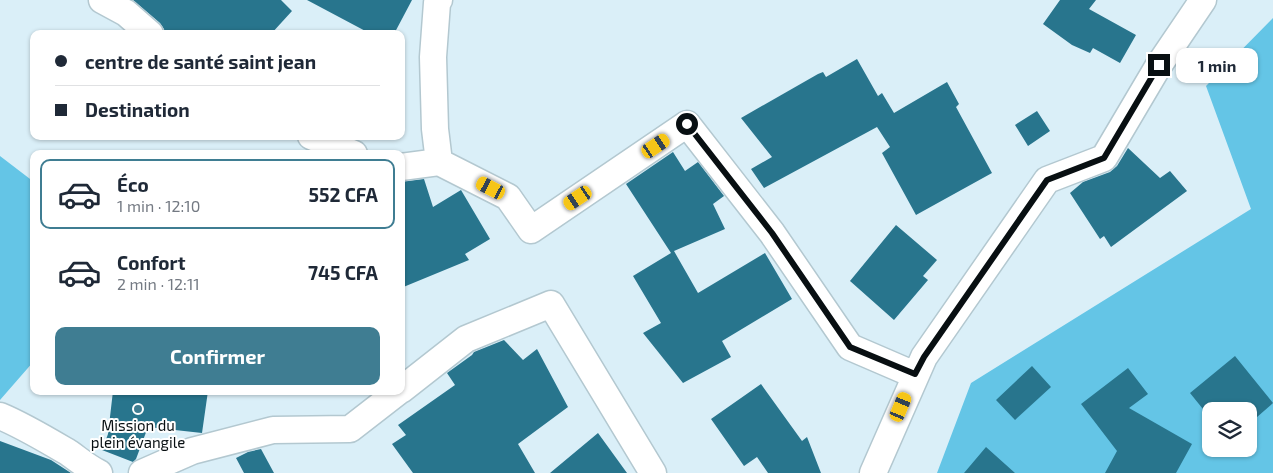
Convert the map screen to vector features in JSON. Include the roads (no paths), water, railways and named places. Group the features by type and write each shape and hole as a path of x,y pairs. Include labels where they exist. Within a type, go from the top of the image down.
{"street":[{"path":"102,0 126,13 145,30"},
{"path":"439,0 437,3 433,57 435,129 439,162"},
{"path":"873,473 924,357 1047,180 1104,158 1159,65 1203,0"},
{"path":"405,166 439,162 508,197 531,230 687,124 772,233 850,347 915,374"},
{"path":"321,140 344,150"},
{"path":"405,386 466,340 552,304 653,473"},
{"path":"142,473 192,452 273,430 350,429 394,395"},
{"path":"0,416 40,436 99,473"}],"place":[{"name":"Mission du plein évangile","path":"138,409"}]}
